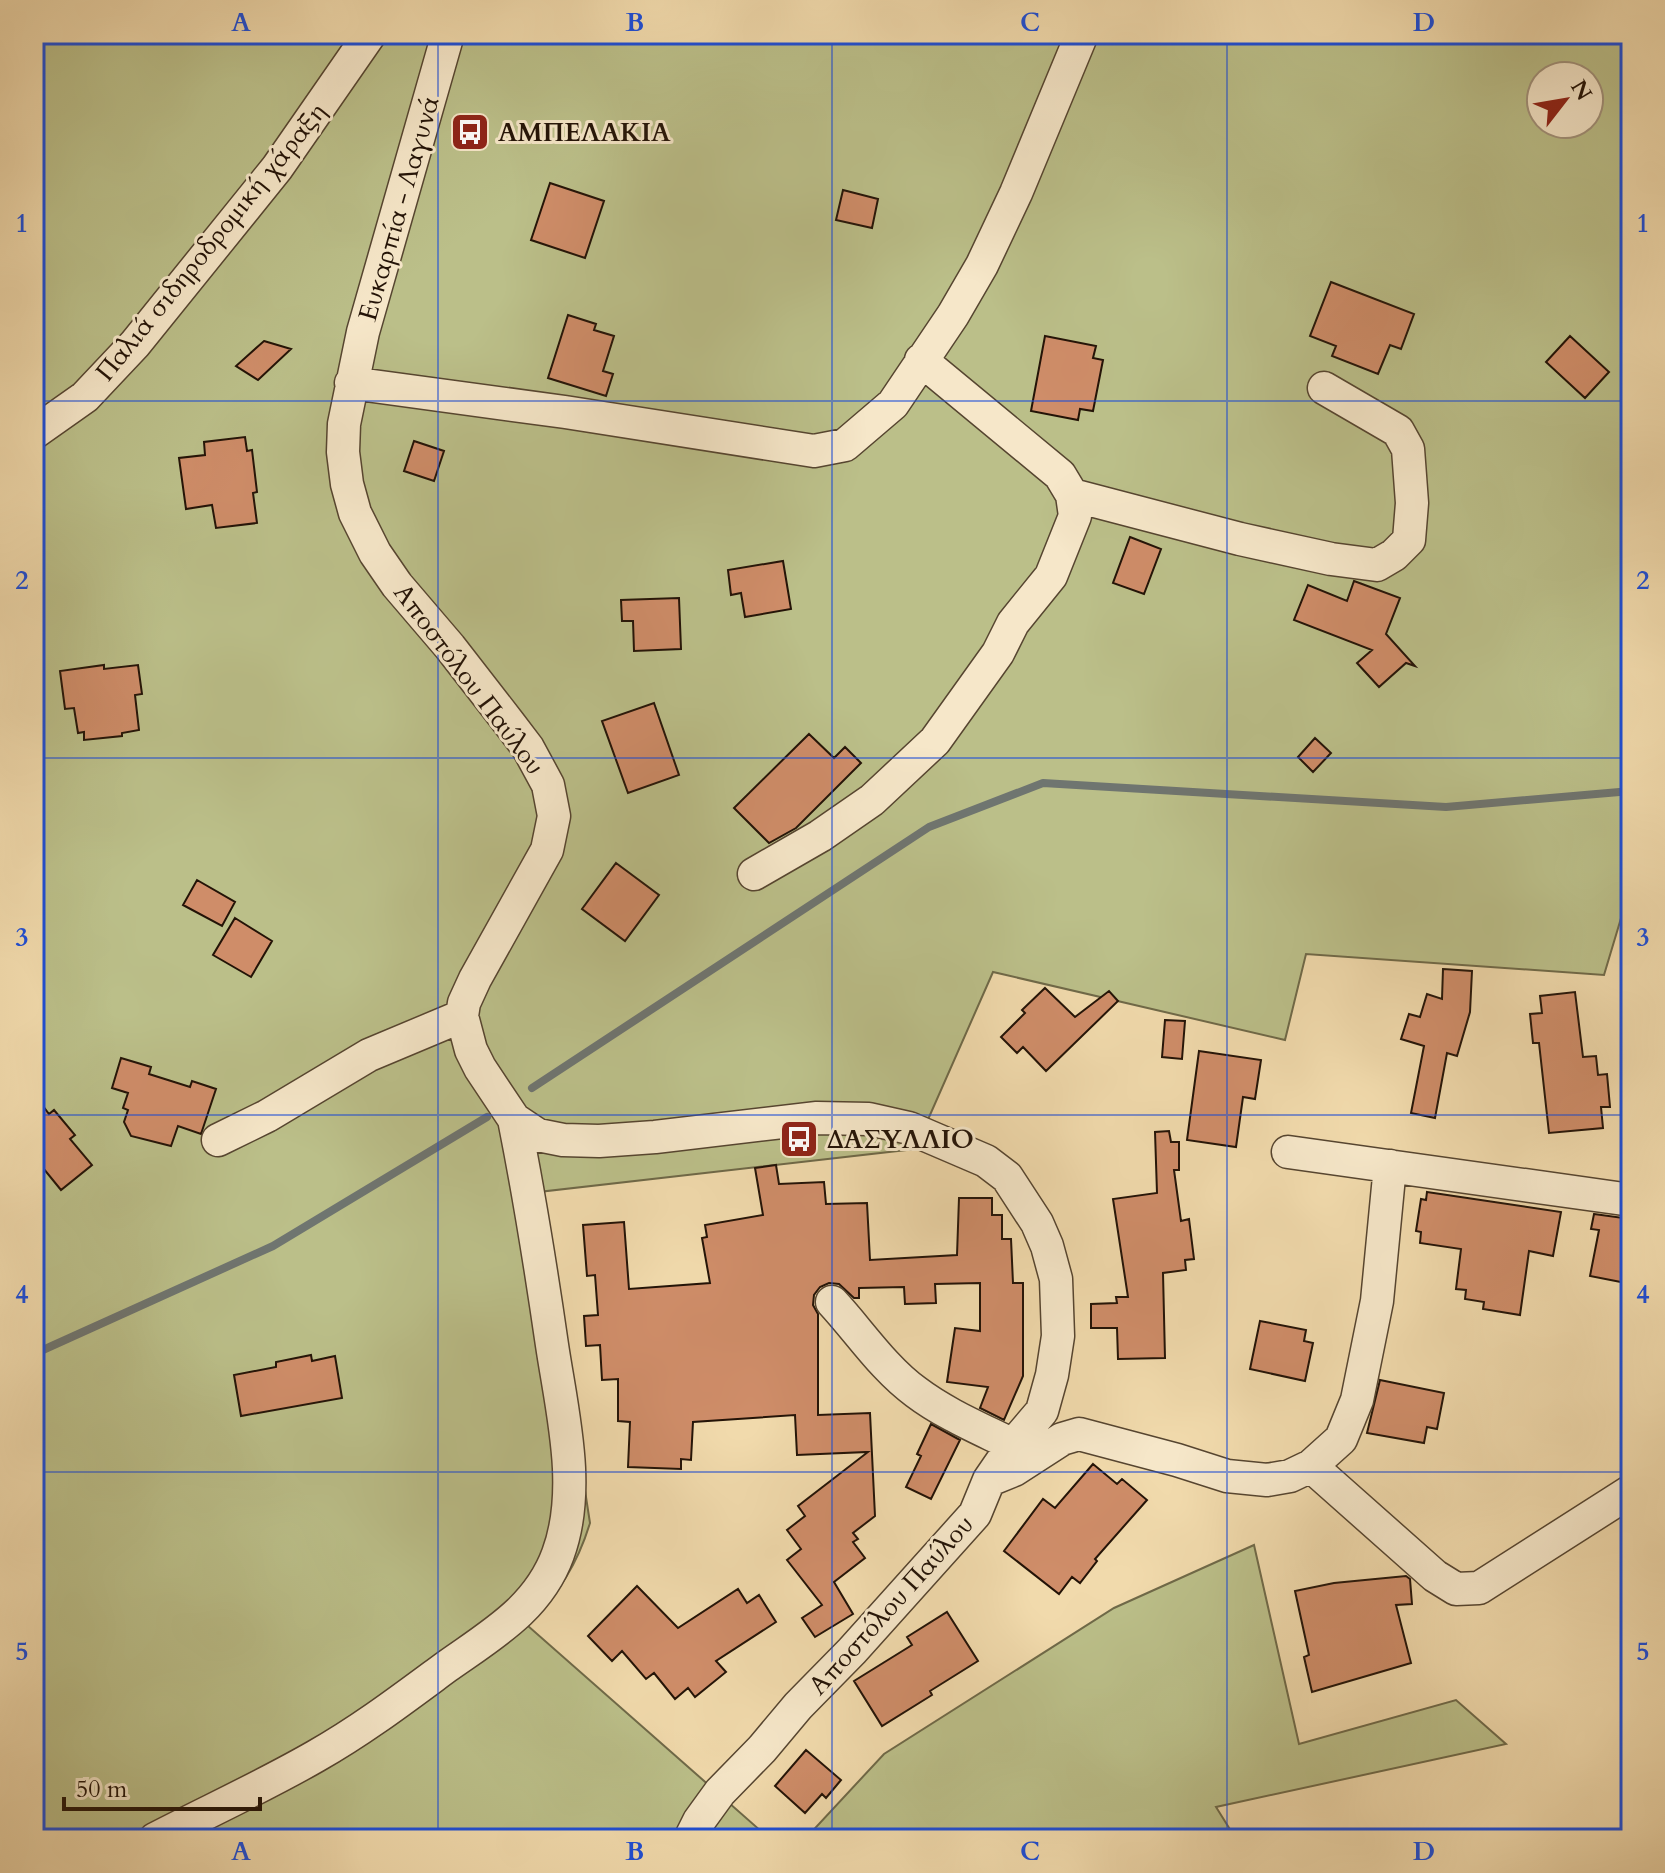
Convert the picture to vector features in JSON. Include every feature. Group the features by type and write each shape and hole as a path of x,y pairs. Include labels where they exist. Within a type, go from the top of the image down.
{"street":[{"name":"Παλιά σιδηροδρομική χάραξη","path":"34,433 85,397 135,344 277,168 370,34"},
{"name":"Ευκαρπία - Λαγυνά","path":"351,383 448,34"},
{"path":"351,383 565,412 814,451 845,445 893,404 953,315 982,265 1016,193 1082,34"},
{"path":"754,874 811,842 872,800 935,741 998,653 1013,623 1051,576 1075,516 1072,495 1060,475 921,360"},
{"name":"Αποστόλου Παύλου","path":"351,383 343,452 347,484 365,536 391,577 528,748 548,785 552,803 553,827 547,850 475,979 462,1016 464,1033 480,1068 514,1119 538,1135 563,1140 599,1141 817,1118 869,1119 909,1128 986,1161 1007,1177 1037,1223 1056,1279 1058,1336 1042,1411 989,1480 975,1514 720,1792 690,1839"},
{"path":"1072,495 1240,539 1331,559 1377,565 1394,555 1409,540 1412,503 1408,449 1398,431 1324,388"},
{"path":"218,1140 267,1116 369,1055 462,1016"},
{"path":"155,1839 319,1755 373,1721 519,1615 542,1589 559,1554 568,1517 568,1451 531,1203 514,1119"},
{"path":"1288,1152 1631,1200"},
{"path":"989,1480 1014,1470 1062,1439 1079,1434 1227,1476 1267,1480 1290,1476 1311,1466 1341,1439 1357,1400 1377,1301 1390,1166"},
{"path":"832,1302 915,1392 1013,1445"},
{"path":"1311,1466 1435,1576 1456,1589 1479,1588 1631,1491"}],"green space":[{"path":"34,34 1631,34 1631,910 1622,915 1604,975 1306,954 1285,1040 993,972 915,1149 539,1192 590,1523 579,1553 565,1578 528,1626 770,1839 34,1839"},
{"path":"1254,1545 1299,1744 1456,1700 1506,1744 1216,1807 1236,1839 805,1839 884,1754 1114,1608"}],"building":[{"path":"550,183 604,201 585,258 531,240"},
{"path":"843,190 878,199 872,228 836,220"},
{"path":"1331,282 1414,314 1401,349 1390,345 1378,374 1332,356 1336,346 1310,336"},
{"path":"568,315 596,324 594,330 614,336 603,371 613,374 606,396 548,378"},
{"path":"1045,336 1096,346 1093,358 1103,360 1093,411 1080,409 1078,420 1031,411"},
{"path":"1570,336 1609,372 1585,398 1546,362"},
{"path":"264,341 291,349 258,380 236,366"},
{"path":"245,437 247,451 252,450 257,523 216,528 212,505 186,509 179,458 205,455 204,442"},
{"path":"414,441 444,451 434,481 404,471"},
{"path":"1130,537 1161,549 1144,594 1113,583"},
{"path":"783,561 791,609 745,617 741,593 731,595 728,570"},
{"path":"1354,581 1400,598 1386,634 1415,666 1406,663 1379,687 1357,663 1372,650 1294,620 1308,585 1347,601"},
{"path":"679,598 681,649 634,651 633,621 622,621 621,600"},
{"path":"104,665 104,669 138,665 142,694 135,695 139,730 122,733 122,736 84,740 84,732 78,733 74,708 65,709 60,671"},
{"path":"654,703 679,775 628,793 602,721"},
{"path":"809,734 834,758 845,747 861,763 796,828 769,843 734,808"},
{"path":"1315,738 1331,753 1313,772 1298,757"},
{"path":"616,863 659,895 625,941 582,909"},
{"path":"197,880 235,902 222,926 183,905"},
{"path":"235,918 272,941 251,977 213,955"},
{"path":"1443,969 1472,971 1470,1012 1457,1056 1447,1053 1435,1118 1411,1113 1424,1046 1401,1039 1409,1014 1420,1017 1427,994 1442,999"},
{"path":"1045,988 1075,1017 1109,991 1118,1001 1046,1071 1023,1047 1017,1053 1001,1037 1025,1013 1022,1010"},
{"path":"1575,992 1583,1057 1596,1056 1598,1075 1607,1074 1610,1107 1601,1107 1603,1128 1549,1133 1539,1043 1533,1043 1530,1014 1542,1013 1540,996"},
{"path":"1165,1020 1185,1021 1182,1059 1162,1057"},
{"path":"1199,1051 1261,1060 1255,1099 1243,1097 1236,1147 1187,1140"},
{"path":"121,1058 151,1067 149,1074 190,1087 192,1081 216,1089 201,1134 178,1126 171,1146 131,1136 124,1122 128,1110 123,1108 128,1093 112,1088"},
{"path":"34,1094 49,1114 54,1110 75,1135 70,1139 92,1165 61,1190 34,1157"},
{"path":"1169,1131 1171,1142 1179,1142 1179,1170 1174,1170 1181,1221 1189,1219 1194,1259 1185,1260 1186,1270 1163,1273 1165,1358 1118,1359 1117,1328 1091,1328 1091,1304 1117,1303 1116,1297 1128,1297 1113,1199 1157,1193 1155,1132"},
{"path":"776,1165 779,1184 824,1182 826,1204 867,1203 870,1260 957,1255 959,1198 992,1198 992,1215 1002,1215 1002,1239 1011,1239 1013,1283 1023,1283 1023,1376 1004,1420 980,1408 988,1387 947,1382 955,1328 980,1331 980,1283 935,1284 936,1303 905,1304 904,1287 859,1288 859,1298 854,1298 839,1284 829,1283 820,1287 814,1295 813,1305 818,1314 818,1415 870,1413 875,1516 853,1533 858,1539 853,1542 865,1558 834,1582 853,1614 815,1637 802,1618 822,1605 787,1560 801,1549 787,1530 805,1516 798,1506 868,1452 797,1455 795,1415 693,1422 691,1460 681,1459 681,1469 628,1467 630,1422 618,1421 618,1379 602,1380 600,1345 586,1346 584,1316 598,1315 595,1275 587,1276 583,1225 624,1222 629,1289 710,1283 702,1238 707,1237 705,1225 763,1215 755,1168"},
{"path":"1427,1192 1561,1212 1553,1256 1529,1251 1520,1315 1483,1309 1484,1302 1465,1299 1466,1290 1456,1289 1461,1249 1420,1243 1421,1232 1416,1231 1421,1199 1426,1200"},
{"path":"1594,1214 1631,1219 1631,1284 1590,1276 1599,1230 1591,1229"},
{"path":"1260,1321 1306,1330 1304,1341 1313,1343 1305,1381 1250,1369"},
{"path":"311,1355 312,1361 335,1356 342,1398 241,1416 234,1375 276,1367 276,1362"},
{"path":"1380,1380 1444,1393 1437,1429 1427,1427 1424,1443 1367,1433"},
{"path":"931,1424 960,1440 931,1499 906,1487 921,1456 917,1454"},
{"path":"1093,1464 1117,1484 1122,1479 1147,1500 1095,1559 1097,1561 1080,1583 1072,1577 1059,1594 1004,1551 1043,1499 1055,1508"},
{"path":"1406,1576 1410,1579 1412,1604 1396,1605 1411,1663 1312,1692 1304,1657 1309,1655 1295,1591 1334,1583"},
{"path":"637,1586 678,1628 738,1589 747,1603 759,1595 776,1622 716,1661 726,1672 695,1697 688,1688 675,1699 654,1673 646,1679 622,1651 612,1661 588,1636"},
{"path":"947,1612 978,1661 882,1726 854,1681 912,1645 907,1637"},
{"path":"806,1750 841,1780 826,1798 822,1794 805,1813 775,1786"}],"waterway":[{"path":"532,1088 929,827 1043,783 1446,807 1631,791"},
{"path":"34,1354 273,1246 487,1117"}],"place":[{"name":"ΑΜΠΕΛΑΚΙΑ","path":"470,132"},
{"name":"ΔΑΣΥΛΛΙΟ","path":"799,1139"}]}
